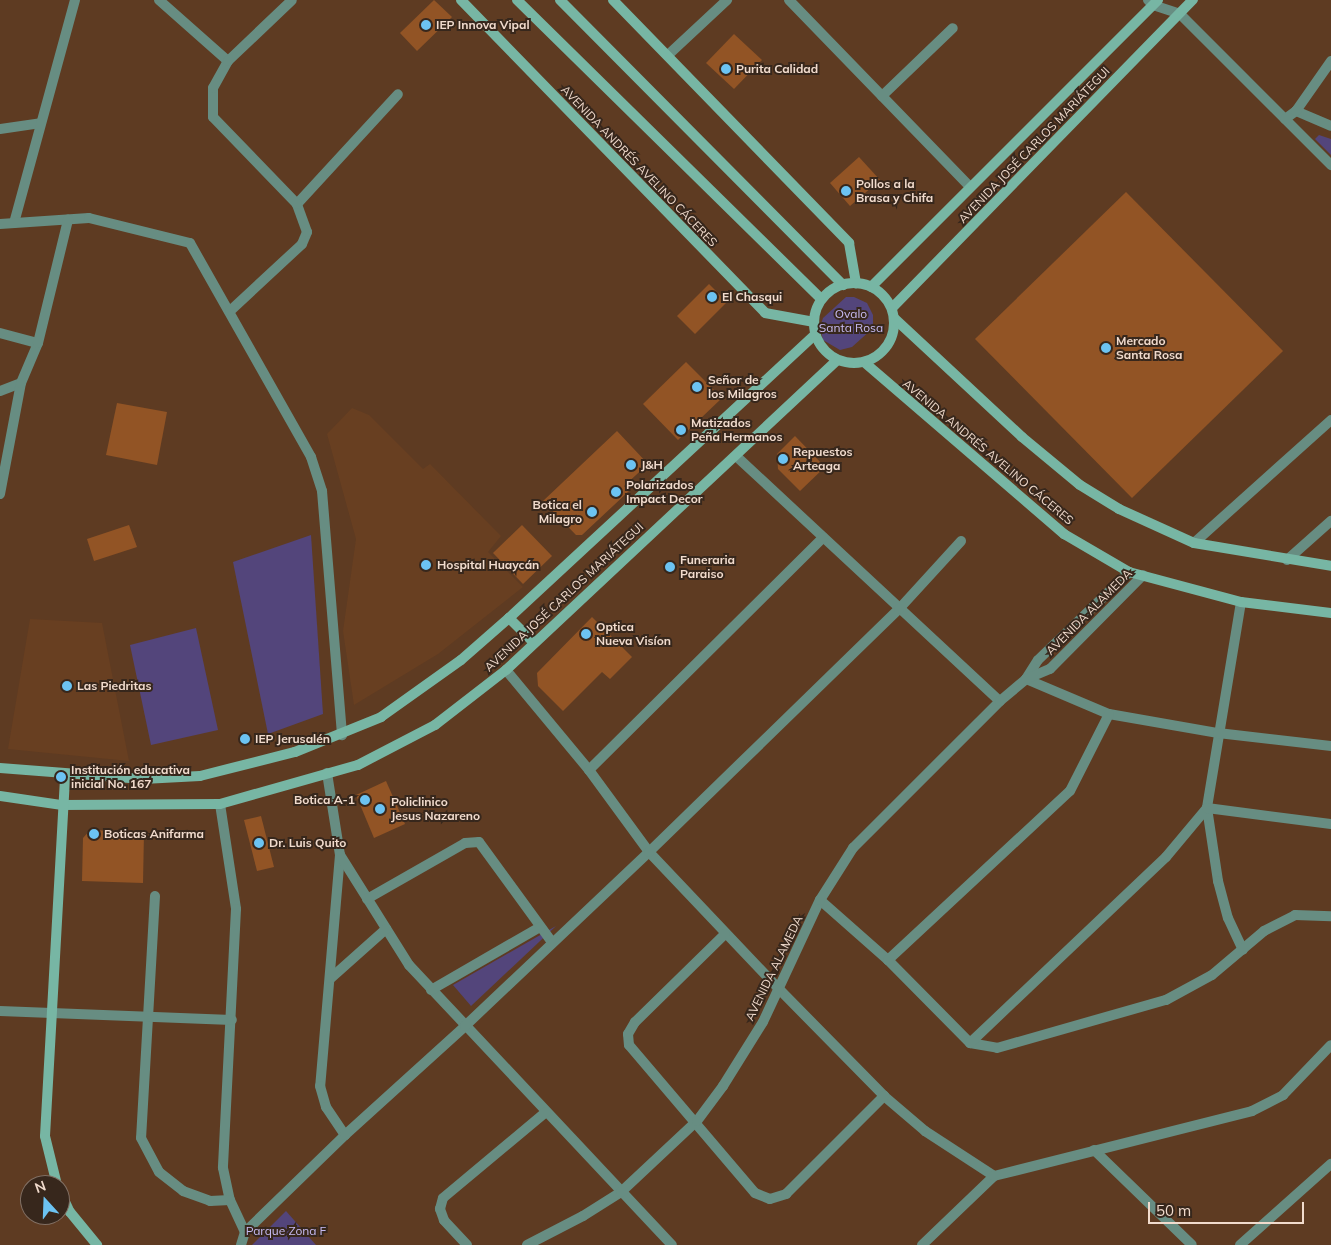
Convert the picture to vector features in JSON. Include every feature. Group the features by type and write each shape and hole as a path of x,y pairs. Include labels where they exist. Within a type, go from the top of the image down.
{"street":[{"path":"14,223 75,0"},
{"path":"159,0 228,61"},
{"path":"230,311 302,244 307,232 297,204 213,117 213,88 228,61 292,0"},
{"name":"AVENIDA ANDRÉS AVELINO CÁCERES","path":"461,0 765,313 814,322"},
{"path":"517,0 822,299"},
{"path":"560,0 842,284"},
{"path":"613,0 848,243 856,283"},
{"path":"668,55 727,0"},
{"path":"789,0 970,186"},
{"name":"AVENIDA JOSÉ CARLOS MARIÁTEGUI","path":"893,313 1194,0"},
{"path":"1153,2 1180,14 1331,165"},
{"name":"AVENIDA JOSÉ CARLOS MARIÁTEGUI","path":"871,287 1153,2"},
{"path":"882,96 953,28"},
{"path":"1285,119 1296,111 1331,61"},
{"path":"297,204 398,94"},
{"path":"1296,111 1331,126"},
{"path":"0,129 41,124"},
{"path":"0,224 89,218 190,243 230,311 278,404 311,457 322,491 342,735"},
{"path":"0,494 22,383 38,343 68,220"},
{"path":"893,313 891,339 884,349 864,362 837,360 828,354 815,334 814,322 822,299 842,284 856,283 871,287 886,298 893,313 1022,437 1080,485 1119,509 1194,543 1331,566"},
{"path":"0,333 38,343"},
{"name":"AVENIDA JOSÉ CARLOS MARIÁTEGUI","path":"0,768 64,775 143,780 200,776 245,767 342,735 381,717 415,695 509,618 815,334"},
{"name":"AVENIDA JOSÉ CARLOS MARIÁTEGUI","path":"0,796 62,805 220,804 358,765 435,725 506,670 533,642 736,456 837,360"},
{"name":"AVENIDA ANDRÉS AVELINO CÁCERES","path":"864,362 1064,534 1128,572 1241,602 1331,613"},
{"path":"0,391 22,383"},
{"path":"1194,543 1331,420"},
{"path":"736,456 1000,701"},
{"path":"1287,560 1331,521"},
{"path":"589,770 824,538"},
{"path":"241,1245 246,1232 344,1134 465,1026 649,852 899,609 961,541"},
{"name":"AVENIDA ALAMEDA","path":"527,1245 583,1216 621,1192 697,1121 723,1086 780,990 820,900 853,848 1000,701 1026,679 1038,660 1128,572"},
{"name":"AVENIDA ALAMEDA","path":"1026,679 1050,669 1143,575"},
{"path":"1241,602 1207,808 1218,881 1228,918 1243,950"},
{"path":"509,618 533,642"},
{"path":"506,670 589,770 649,852 725,934 884,1096 925,1131 994,1176"},
{"path":"1026,679 1109,714 1218,733 1331,746"},
{"path":"888,960 1070,791 1109,714"},
{"path":"327,774 340,856 331,978 320,1086 326,1107 344,1134"},
{"path":"55,1175 45,1136 64,775"},
{"path":"220,804 236,909 232,1020 223,1158 230,1200 246,1232"},
{"path":"1207,808 1331,824"},
{"path":"970,1043 1166,857 1207,808"},
{"path":"367,899 465,843 479,842 552,942"},
{"path":"340,856 409,965 672,1245"},
{"path":"155,896 141,1138 159,1172 183,1191 210,1201 230,1200"},
{"path":"820,900 888,960 970,1043 997,1048 1166,1000 1212,975 1264,931 1296,915 1331,916"},
{"path":"432,990 540,927"},
{"path":"331,978 386,929"},
{"path":"725,934 635,1022 628,1034 629,1045 697,1121 756,1193 770,1199 786,1194 884,1096"},
{"path":"0,1011 232,1020"},
{"path":"922,1245 994,1176 1252,1111 1283,1095 1331,1044"},
{"path":"467,1245 444,1220 440,1209 443,1198 546,1112"},
{"path":"1094,1150 1192,1245"},
{"path":"1240,1245 1331,1164"},
{"path":"70,1212 97,1245"}],"shaded area":[{"name":"Hospital Huaycán","path":"352,408 369,415 423,469 430,464 501,536 488,552 523,587 438,654 354,705 343,631 356,539 327,434"},
{"name":"Las Piedritas","path":"30,619 102,623 129,761 8,749"}],"green space":[{"path":"1319,135 1331,139 1331,155 1315,139"},
{"name":"Ovalo Santa Rosa","path":"846,297 854,297 867,303 873,315 873,323 872,329 852,347 840,350 823,340 820,327 823,318"},
{"path":"311,535 323,714 268,734 233,562"},
{"path":"196,628 218,730 151,745 130,645"},
{"path":"556,926 471,1006 453,985"},
{"name":"Parque Zona F","path":"286,1211 316,1245 252,1245"}],"building":[{"name":"IEP Innova Vipal","path":"434,0 452,17 417,51 400,33"},
{"path":"734,34 762,60 734,89 706,63"},
{"path":"859,157 880,180 850,206 830,183"},
{"path":"1126,192 1283,351 1132,498 975,339"},
{"path":"709,284 727,302 695,334 677,316"},
{"path":"686,362 722,398 678,440 643,404"},
{"path":"117,403 167,412 157,465 106,455"},
{"path":"617,431 648,464 624,486 629,491 582,535 576,535 543,501"},
{"path":"795,436 825,467 800,491 778,469 777,454"},
{"path":"129,525 137,547 94,561 87,539"},
{"path":"522,525 552,556 523,584 493,553"},
{"path":"592,617 632,657 610,679 602,672 563,711 538,686 537,673"},
{"name":"Policlinico Jesus Nazareno","path":"386,781 405,824 374,838 356,795"},
{"name":"Dr. Luis Quito","path":"261,816 274,867 257,871 244,820"},
{"path":"90,830 144,832 143,883 82,881 83,838"}],"place":[{"name":"IEP Innova Vipal","path":"426,25"},
{"name":"Purita Calidad","path":"726,69"},
{"name":"Pollos a la Brasa y Chifa","path":"846,191"},
{"name":"El Chasqui","path":"712,297"},
{"name":"Mercado Santa Rosa","path":"1106,348"},
{"name":"Señor de los Milagros","path":"697,387"},
{"name":"Matizados Peña Hermanos","path":"681,430"},
{"name":"Repuestos Arteaga","path":"783,459"},
{"name":"J&H","path":"631,465"},
{"name":"Polarizados Impact Decor","path":"616,492"},
{"name":"Botica el Milagro","path":"592,512"},
{"name":"Hospital Huaycán","path":"426,565"},
{"name":"Funeraria Paraiso","path":"670,567"},
{"name":"Optica Nueva Visíon","path":"586,634"},
{"name":"Las Piedritas","path":"67,686"},
{"name":"IEP Jerusalén","path":"245,739"},
{"name":"Institución educativa inicial No. 167","path":"61,777"},
{"name":"Botica A-1","path":"365,800"},
{"name":"Policlinico Jesus Nazareno","path":"380,809"},
{"name":"Boticas Anifarma","path":"94,834"},
{"name":"Dr. Luis Quito","path":"259,843"}]}
